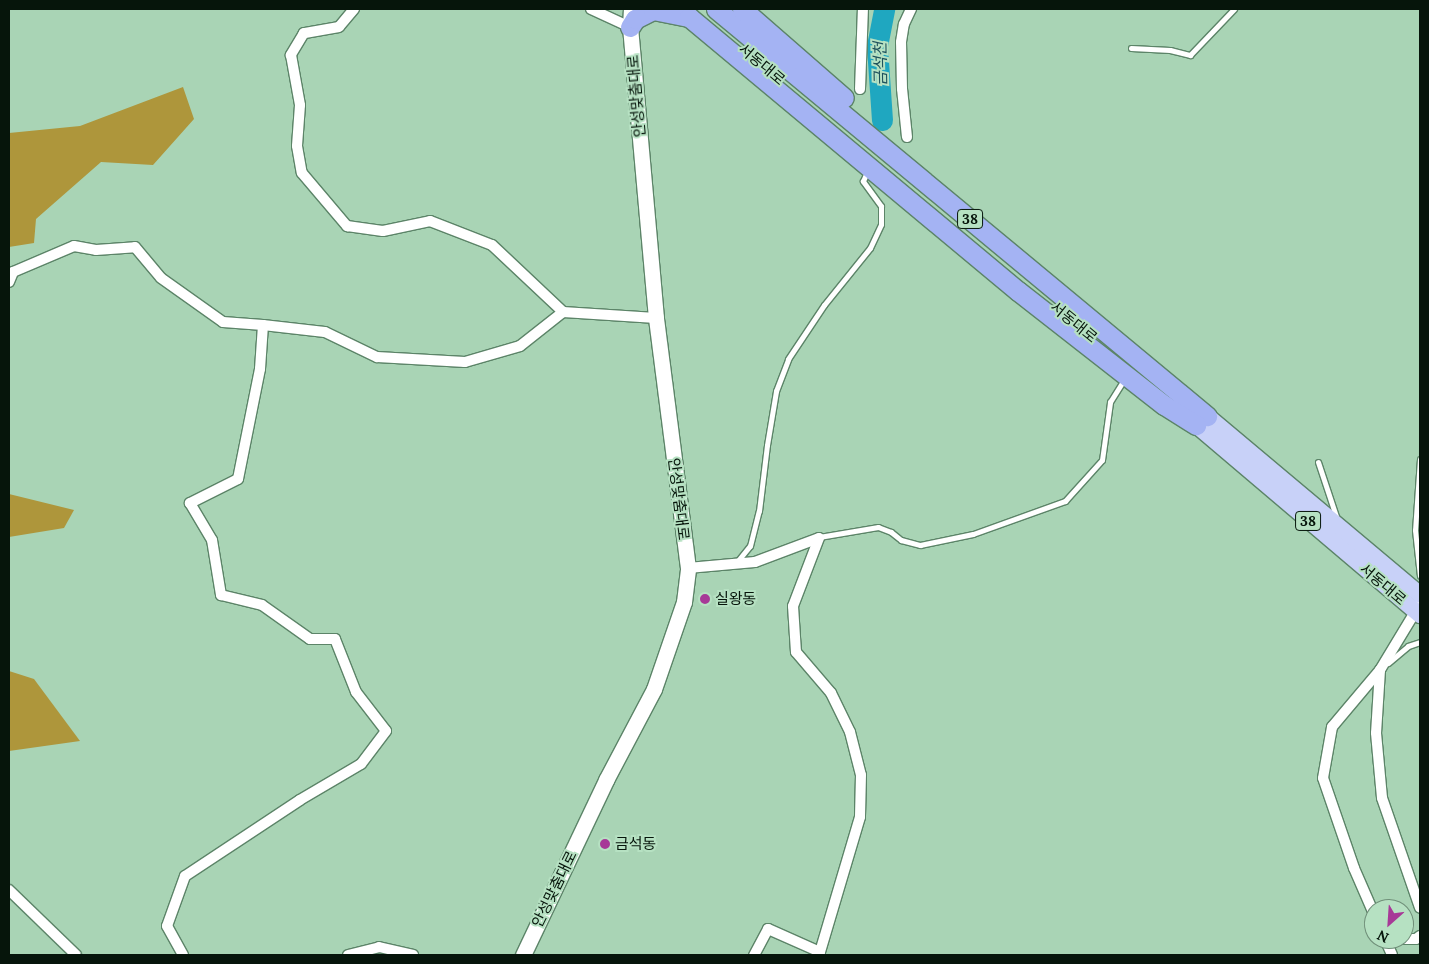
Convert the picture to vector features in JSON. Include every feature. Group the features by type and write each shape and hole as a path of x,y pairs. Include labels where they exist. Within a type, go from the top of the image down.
{"highway":[{"path":"624,9 631,18 635,19 653,10 688,12 869,167 1018,291 1164,405 1201,421"},
{"name":"38","path":"716,9 739,17"},
{"name":"38","path":"688,12 739,17"},
{"path":"739,17 845,99 1040,260 1170,372 1190,393 1201,421"},
{"name":"서동대로","path":"739,17 1201,421"}],"main road":[{"name":"서동대로","path":"1201,421 1341,529 1420,595"},
{"name":"서동대로","path":"1201,421 1419,610"}],"street":[{"path":"354,9 339,27 304,33 291,55 300,105 297,146 302,173 346,226 383,231 430,222 492,245 563,312 656,318"},
{"path":"592,9 631,18"},
{"path":"860,89 863,9"},
{"path":"907,137 902,89 901,42 904,24 911,9"},
{"name":"안성맞춤대로","path":"524,955 533,932 606,780 654,689 684,602 688,568 656,318 631,18"},
{"path":"9,282 13,272 74,246 96,250 135,247 161,278 223,322 325,332 377,358 465,362 520,346 563,312"},
{"path":"183,955 167,926 185,876 300,800 361,764 386,731 356,692 335,639 310,639 262,605 221,595 212,540 190,503 238,479 260,369 263,325"},
{"path":"688,568 755,562 819,538"},
{"path":"754,955 768,929 819,953 860,817 861,775 850,732 831,693 796,652 793,606 819,538"},
{"path":"1367,899 1354,868 1323,778 1332,727 1380,670 1419,610"},
{"path":"1380,670 1376,733 1382,798 1420,908"},
{"path":"9,890 76,955"},
{"path":"348,955 379,947 413,955"}],"lane":[{"path":"1131,48 1170,50 1190,54 1234,9"},
{"path":"736,564 750,546 759,511 776,391 788,358 824,305 870,248 881,224 881,206 863,181 869,167"},
{"path":"819,538 878,527 891,532 901,540 920,545 973,534 1065,501 1102,460 1110,402 1126,376"},
{"path":"1420,460 1415,530 1420,576"},
{"path":"1318,462 1341,529"},
{"path":"1380,670 1408,646 1420,642"}],"shaded area":[{"path":"183,87 194,119 153,165 101,162 36,219 34,243 9,247 9,133 80,126"},
{"path":"9,494 74,510 64,528 9,537"},
{"path":"9,671 34,679 80,741 9,751"}],"waterway":[{"name":"금석천","path":"882,120 877,46 884,9"}],"place":[{"name":"실왕동","path":"705,599"},
{"name":"금석동","path":"605,844"}]}
